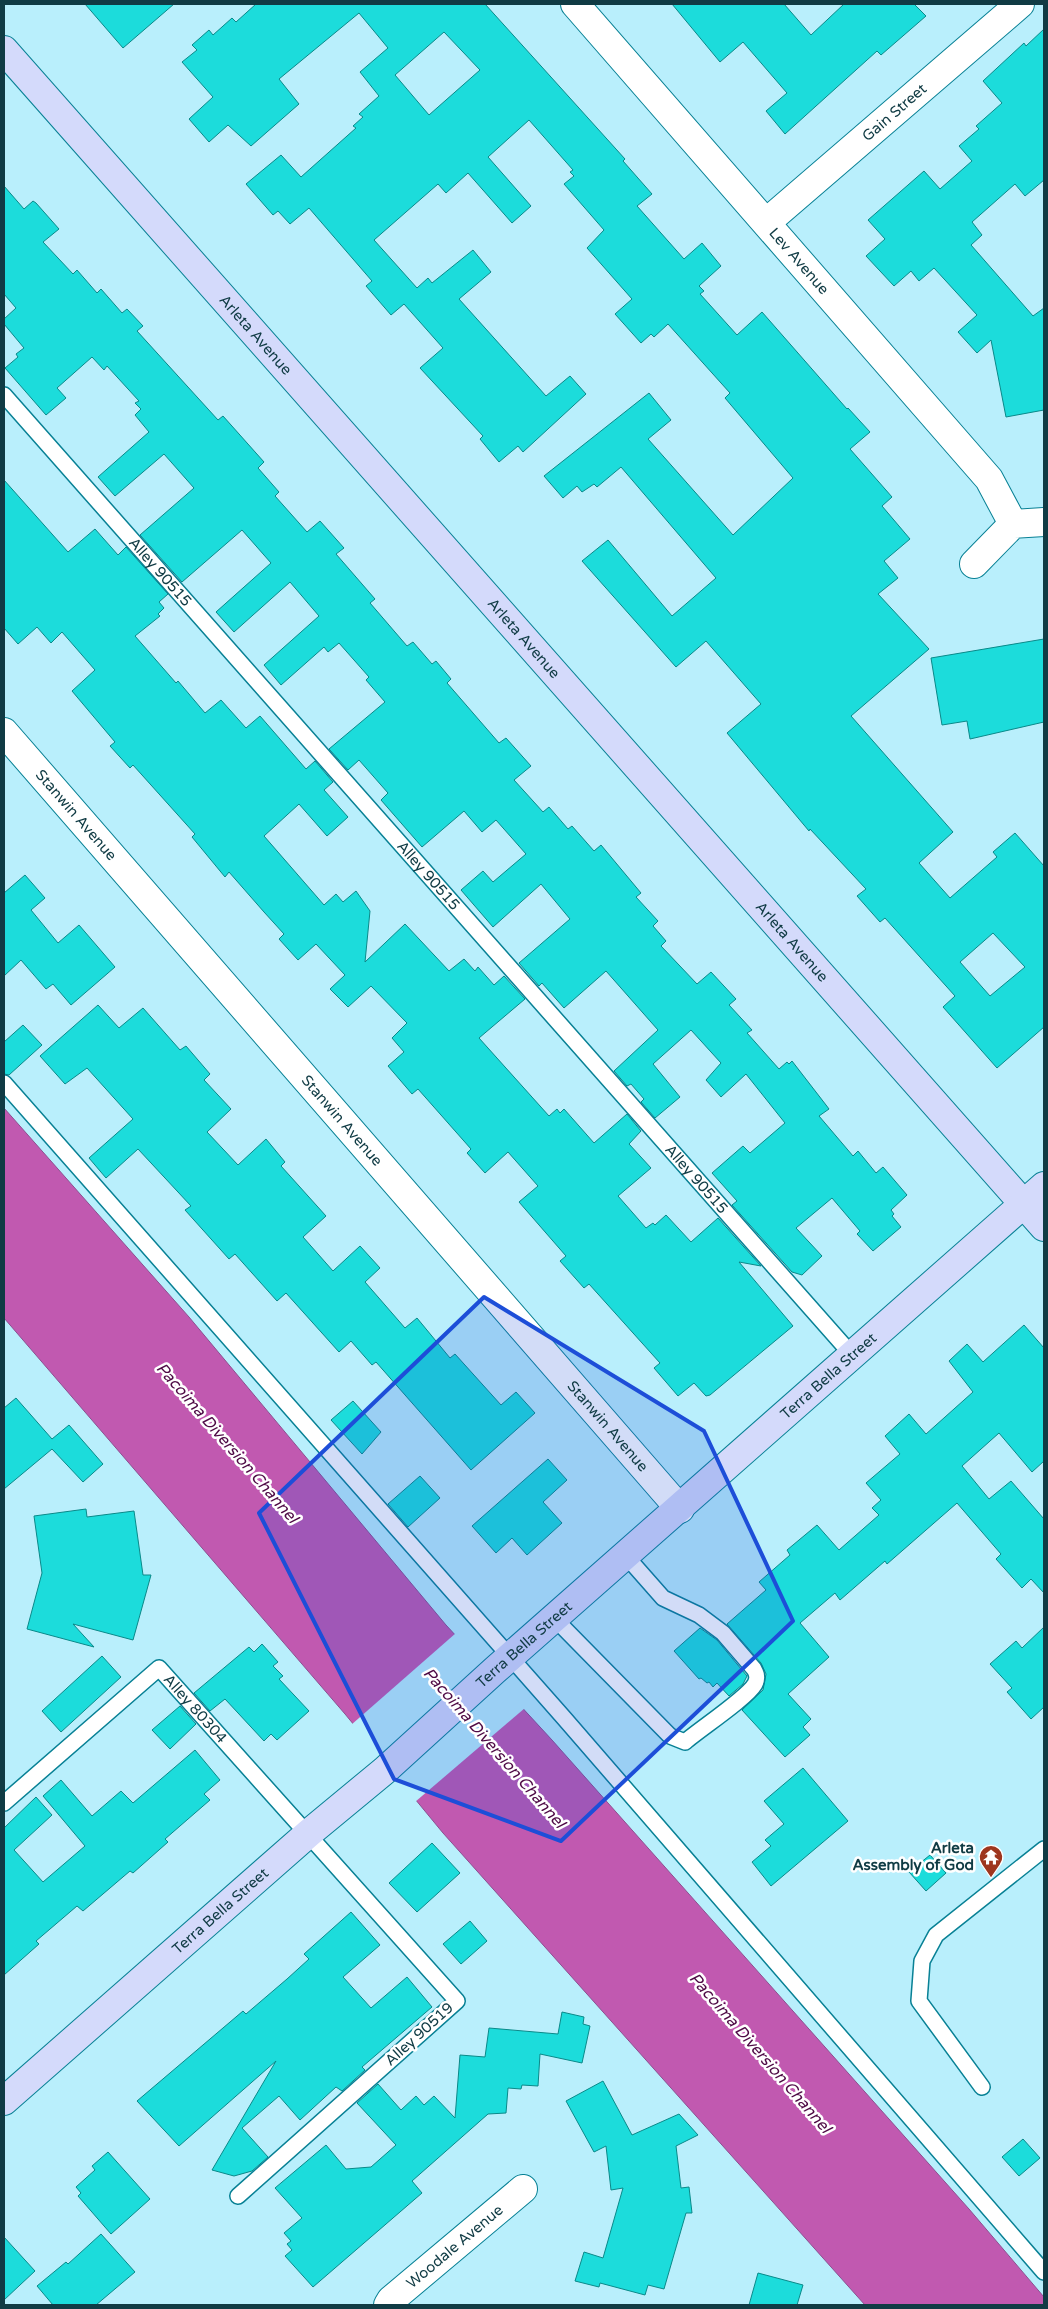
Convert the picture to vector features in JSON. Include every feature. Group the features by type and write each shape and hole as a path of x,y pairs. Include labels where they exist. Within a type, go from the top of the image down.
{"main road":[{"name":"Arleta Avenue","path":"4,50 1044,1227"},
{"name":"Terra Bella Street","path":"4,2101 309,1834 384,1771 502,1664 1044,1186"}],"street":[{"name":"Lev Avenue","path":"575,4 990,479 1013,524"},
{"name":"Gain Street","path":"767,222 1020,4"},
{"path":"974,564 1013,524 1044,522"},
{"name":"Stanwin Avenue","path":"4,732 680,1509"},
{"name":"Woodale Avenue","path":"388,2305 390,2300 523,2189"}],"lane":[{"name":"Alley 90515","path":"4,396 853,1356"},
{"path":"4,1083 502,1664 564,1718 1044,2272"},
{"path":"555,1619 670,1736 685,1742 742,1697 755,1684 757,1676 754,1669 723,1633 699,1616 663,1598 626,1556"},
{"name":"Alley 80304","path":"4,1803 159,1668 309,1834"},
{"name":"Alley 90519","path":"238,2196 457,2001 309,1834"},
{"path":"982,2088 918,2001 922,1961 936,1935 1044,1849"}],"highlighted area":[{"path":"484,1297 704,1431 793,1621 561,1841 394,1779 259,1513"}],"water":[{"name":"Pacoima Diversion Channel","path":"4,1108 189,1317 446,1625 552,1740 969,2209 1044,2297 1044,2305 865,2305 443,1833 345,1714 4,1318"}],"pier":[{"path":"456,1633 525,1708 415,1802 351,1725"}],"building":[{"path":"85,4 174,4 123,48"},
{"path":"256,4 485,4 625,159 623,161 652,194 637,206 684,259 702,243 721,266 699,286 704,291 700,294 737,335 762,312 847,409 870,432 850,449 892,497 882,506 910,539 884,561 898,578 878,594 929,649 851,716 953,832 919,863 950,898 997,857 993,852 1015,833 1044,866 1044,1027 997,1068 943,1007 955,996 885,918 880,922 857,896 866,889 810,829 809,831 727,733 761,704 706,641 676,667 582,561 608,540 672,616 716,578 621,467 597,487 594,484 582,492 577,486 563,498 544,476 649,393 671,420 648,439 733,535 793,478 725,398 730,393 668,324 654,337 651,334 641,343 615,314 632,299 587,248 604,230 564,184 574,176 570,172 573,170 529,120 488,157 531,206 512,223 468,173 446,193 438,184 374,240 417,288 428,278 432,283 473,250 491,272 459,299 546,396 570,376 586,394 523,452 518,446 499,462 480,439 483,436 420,368 443,348 404,304 391,315 366,286 372,281 309,208 290,224 278,211 273,215 246,184 281,155 301,177 356,128 353,126 363,117 359,114 379,96 360,72 388,48 359,13 279,79 299,104 251,146 228,125 209,142 189,119 213,97 182,62 197,50 192,45 209,30 213,35 232,18 236,22","holes":["444,32 480,70 429,115 395,75","993,933 1025,967 990,996 960,962"]},
{"path":"672,4 784,4 811,35 844,4 914,4 926,16 881,55 877,51 785,134 766,111 787,93 743,42 720,62"},
{"path":"1044,29 1044,180 1025,196 1015,184 972,222 982,235 971,245 1033,316 1044,308 1044,410 1006,417 991,340 977,353 958,332 977,315 934,268 919,281 911,271 894,286 866,256 885,239 868,220 924,171 940,189 972,161 959,146 979,129 976,126 1002,103 983,81 1024,43 1026,46"},
{"path":"4,186 24,209 33,201 36,203 59,229 43,242 73,274 77,270 97,293 101,289 122,313 127,309 143,326 137,331 218,420 223,416 264,462 258,468 279,492 275,496 307,532 320,521 344,548 336,554 375,599 370,603 407,646 413,642 432,664 436,661 451,679 447,683 499,743 506,738 531,766 514,780 543,812 549,807 568,829 572,826 594,851 601,845 641,893 636,897 658,921 653,926 666,941 661,946 697,984 711,972 736,999 729,1005 752,1030 747,1033 779,1069 787,1062 789,1064 792,1061 826,1105 829,1109 819,1116 853,1156 858,1151 876,1173 883,1167 907,1195 891,1210 894,1214 892,1216 901,1227 873,1251 857,1234 860,1231 832,1198 796,1228 822,1256 802,1275 792,1272 732,1205 737,1201 712,1173 743,1146 750,1153 785,1123 746,1074 721,1097 706,1080 721,1063 691,1030 653,1064 680,1097 655,1118 641,1102 644,1099 631,1084 627,1086 614,1071 658,1030 606,971 564,1008 542,983 539,986 519,963 570,919 541,884 493,927 461,890 483,871 493,882 526,854 496,820 482,832 464,811 422,847 381,800 388,793 359,760 348,770 329,749 385,702 366,680 369,677 339,643 328,652 324,647 281,685 264,665 319,616 290,582 234,632 216,612 271,563 242,530 182,582 140,535 194,488 164,454 115,496 98,477 149,432 135,415 141,409 135,403 139,401 107,366 104,370 92,357 57,388 66,398 46,415 5,368 18,357 16,354 24,348 4,324 4,319 16,308 4,294"},
{"path":"4,480 68,552 95,529 118,555 126,547 168,594 159,602 164,608 158,614 160,616 135,636 176,683 178,681 205,713 221,700 246,728 260,716 306,769 315,761 333,782 324,790 348,817 327,836 299,804 264,836 324,905 336,894 343,902 356,891 370,911 365,962 405,924 449,971 464,959 475,971 478,967 494,985 504,976 525,999 479,1038 549,1116 557,1109 560,1113 564,1109 594,1143 627,1114 641,1131 629,1144 651,1168 618,1196 646,1228 653,1223 655,1225 666,1215 691,1242 718,1218 761,1266 739,1262 793,1326 710,1395 706,1396 694,1383 678,1396 654,1368 660,1363 589,1284 584,1288 560,1261 566,1256 519,1202 538,1186 508,1152 485,1173 467,1153 471,1149 418,1089 412,1094 388,1066 404,1052 392,1038 407,1023 371,986 348,1007 330,989 345,975 316,944 298,960 279,939 284,934 229,872 225,877 192,837 195,834 133,765 130,768 110,746 115,742 72,691 95,670 62,632 51,643 37,627 18,644 4,628"},
{"path":"1044,639 1044,722 970,739 967,721 942,725 931,658"},
{"path":"25,875 45,898 31,910 58,943 79,925 115,967 71,1005 53,984 46,989 21,960 4,976 4,893"},
{"path":"98,1005 119,1028 143,1008 180,1050 186,1046 210,1074 204,1080 231,1109 207,1132 238,1165 266,1139 285,1162 281,1166 326,1216 303,1237 333,1271 360,1246 380,1268 365,1282 405,1328 417,1318 450,1358 455,1354 501,1405 516,1392 535,1413 471,1470 376,1362 372,1365 351,1341 339,1352 286,1293 277,1301 235,1254 229,1259 185,1210 191,1206 138,1149 106,1178 89,1158 133,1119 87,1068 65,1084 40,1056"},
{"path":"23,1025 42,1045 9,1075 4,1074 4,1042"},
{"path":"1024,1325 1044,1348 1044,1461 1032,1472 999,1433 962,1466 989,1499 1011,1481 1044,1519 1044,1593 1031,1579 1022,1588 996,1559 1001,1554 957,1503 887,1564 885,1561 840,1600 835,1593 800,1623 829,1657 788,1694 811,1719 803,1727 810,1735 785,1757 742,1710 763,1690 766,1674 761,1663 727,1624 766,1590 759,1582 790,1555 787,1550 817,1525 839,1550 879,1515 872,1508 881,1500 866,1483 900,1454 885,1436 909,1414 926,1434 973,1392 949,1361 967,1344 983,1362"},
{"path":"16,1398 52,1439 69,1425 103,1464 83,1482 52,1449 4,1489 4,1408"},
{"path":"353,1401 381,1432 362,1454 331,1420"},
{"path":"548,1459 567,1480 543,1502 562,1523 527,1555 512,1538 496,1553 472,1526"},
{"path":"420,1476 440,1498 408,1527 388,1504"},
{"path":"86,1509 87,1517 134,1511 143,1575 151,1575 133,1640 73,1624 94,1647 27,1629 42,1573 34,1516"},
{"path":"1044,1627 1044,1707 1031,1719 1007,1692 1012,1688 990,1664 1016,1641 1022,1648"},
{"path":"700,1628 717,1640 747,1676 743,1684 729,1696 717,1683 713,1687 709,1682 707,1683 701,1678 699,1679 674,1651"},
{"path":"262,1644 278,1662 273,1666 283,1676 279,1679 309,1711 277,1740 271,1734 264,1741 225,1699 210,1711 194,1693 249,1647 254,1652"},
{"path":"102,1656 121,1677 61,1732 42,1711"},
{"path":"180,1706 196,1724 170,1749 152,1730"},
{"path":"195,1750 220,1780 204,1794 210,1800 165,1839 168,1842 133,1873 130,1871 83,1911 77,1906 36,1941 39,1944 4,1975 4,1828 36,1797 52,1815 14,1850 43,1882 85,1846 43,1796 61,1780 92,1816 121,1791 133,1803"},
{"path":"803,1768 848,1821 771,1886 752,1862 771,1846 765,1840 784,1824 764,1801"},
{"path":"432,1843 460,1873 417,1912 389,1883"},
{"path":"930,1855 946,1873 926,1891 909,1872"},
{"path":"351,1912 380,1945 343,1977 371,2008 407,1977 432,2007 362,2067 365,2070 342,2091 336,2087 300,2120 279,2096 242,2128 268,2157 252,2171 234,2176 212,2170 276,2061 179,2146 137,2101 243,2011 246,2014 287,1979 309,1959 304,1954"},
{"path":"470,1921 487,1941 461,1964 443,1944"},
{"path":"562,2012 584,2017 583,2024 590,2026 582,2063 540,2054 538,2086 522,2085 521,2089 508,2088 506,2113 488,2114 412,2181 422,2193 313,2287 285,2256 292,2250 287,2244 291,2241 284,2233 302,2218 275,2188 326,2145 346,2169 371,2167 396,2145 357,2103 378,2084 401,2110 416,2096 424,2105 434,2096 455,2118 460,2055 485,2057 489,2028 558,2034"},
{"path":"603,2081 632,2135 679,2114 698,2135 676,2146 681,2188 689,2187 692,2213 686,2213 664,2289 648,2285 645,2295 600,2283 599,2287 575,2281 584,2252 603,2258 623,2188 611,2190 606,2146 594,2152 566,2101"},
{"path":"1023,2139 1040,2158 1019,2176 1002,2157"},
{"path":"108,2152 150,2199 111,2234 78,2196 81,2193 76,2187 95,2170 92,2166"},
{"path":"101,2234 135,2272 96,2305 53,2305 37,2286 66,2262 68,2264"},
{"path":"4,2237 35,2271 4,2300"},
{"path":"758,2273 803,2285 797,2305 749,2305"}],"place":[{"name":"Arleta Assembly of God","path":"991,1878"}]}
